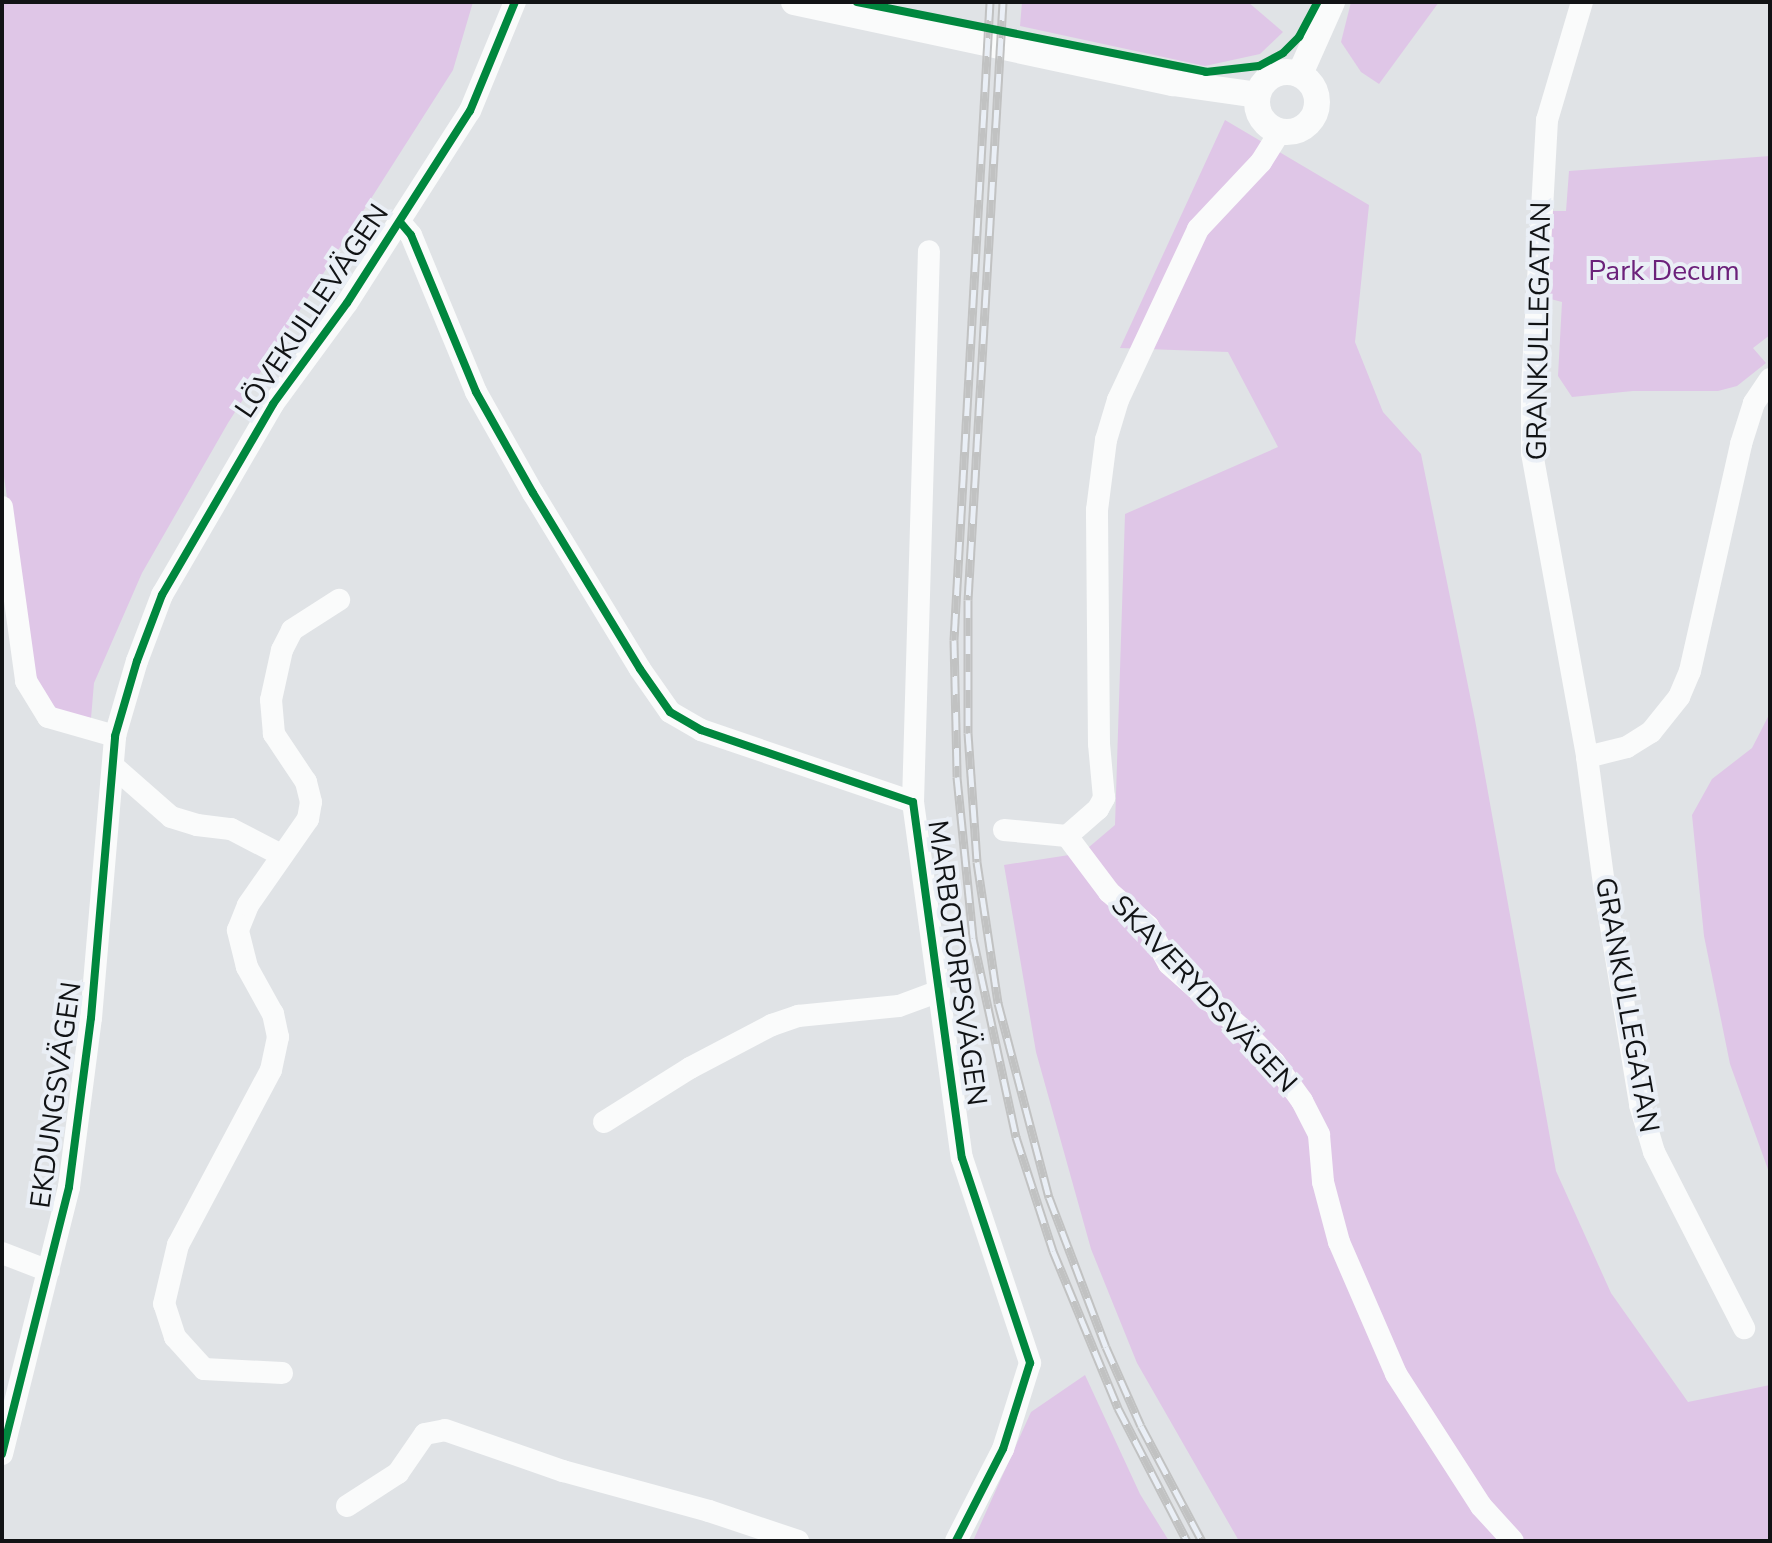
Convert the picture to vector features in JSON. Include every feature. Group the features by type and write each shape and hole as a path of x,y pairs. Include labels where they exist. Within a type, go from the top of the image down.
{"street":[{"name":"LÖVEKULLEVÄGEN","path":"115,736 162,595 183,556 273,404 347,303 470,111 515,2"},
{"path":"794,2 1173,83 1257,95"},
{"path":"1300,74 1332,2"},
{"name":"GRANKULLEGATAN","path":"1582,2 1547,120 1531,411 1540,506 1587,757 1640,1105 1660,1164 1744,1328"},
{"path":"1273,74 1300,74 1316,92 1314,116 1296,131 1280,131 1261,118 1257,95 1273,74"},
{"path":"1004,830 1067,836 1098,809 1104,798 1099,744 1097,510 1106,440 1118,400 1198,229 1261,162 1280,131"},
{"name":"MARBOTORPSVÄGEN","path":"400,222 411,235 476,392 533,493 640,669 670,712 701,730 913,802"},
{"name":"MARBOTORPSVÄGEN","path":"929,251 913,802 962,1158 1030,1363 1003,1449 956,1541"},
{"path":"1587,757 1627,747 1651,732 1669,714 1679,697 1690,671 1741,444 1754,403 1770,379"},
{"path":"2,507 26,681 48,717 115,736"},
{"path":"282,1373 204,1369 175,1337 164,1304 178,1245 271,1070 278,1037 273,1014 247,967 238,930 248,905 308,819 311,802 306,782 274,734 271,700 282,650 292,630 339,600"},
{"name":"EKDUNGSVÄGEN","path":"2,1454 71,1172 91,1018 115,736"},
{"path":"113,766 171,817 197,825 231,829 281,855"},
{"name":"SKAVERYDSVÄGEN","path":"1067,836 1109,892 1148,926 1169,964 1242,1029 1274,1062 1302,1101 1319,1135 1323,1182 1339,1242 1396,1374 1481,1506 1513,1541"},
{"name":"MARBOTORPSVÄGEN","path":"604,1122 690,1068 772,1025 798,1016 899,1006 937,992"},
{"path":"2,1253 49,1271"},
{"path":"347,1506 398,1473 425,1434 445,1430 563,1471 709,1511 798,1541"}],"green space":[{"path":"2,2 473,2 453,70 228,423 142,573 94,683 91,718 59,711 41,694 29,650 2,463"},
{"path":"1022,2 1248,2 1283,32 1260,54 1205,66 1020,26"},
{"path":"1351,2 1439,2 1379,84 1361,72 1341,42"},
{"path":"1225,120 1369,205 1355,342 1383,412 1421,454 1475,720 1556,1171 1611,1293 1688,1402 1770,1385 1770,1541 1239,1541 1137,1363 1091,1249 1036,1052 1004,865 1082,853 1115,825 1125,514 1278,447 1228,352 1120,348"},
{"name":"Park Decum","path":"1770,156 1770,335 1753,348 1766,363 1737,386 1718,391 1633,391 1572,397 1558,376 1562,302 1547,298 1553,211 1566,211 1569,171"},
{"path":"1770,713 1770,1175 1730,1064 1704,936 1692,815 1712,779 1752,748"},
{"path":"1085,1375 1140,1494 1169,1541 973,1541 1031,1412"}],"railway":[{"path":"990,2 954,640 957,777 973,938 1016,1137 1053,1251 1118,1408 1187,1541"},
{"path":"1003,2 968,600 968,733 977,862 998,1003 1049,1197 1106,1347 1141,1426 1202,1541"}],"cycle path":[{"path":"2,1454 69,1187 91,1018 115,736 137,661 162,595 273,404 347,303 470,111 515,2"},
{"path":"857,2 1206,72 1259,66 1283,53 1299,37 1318,2"},
{"path":"400,222 411,235 476,392 533,493 640,669 670,712 701,730 913,802 962,1158 1030,1363 1003,1449 956,1541"}]}
